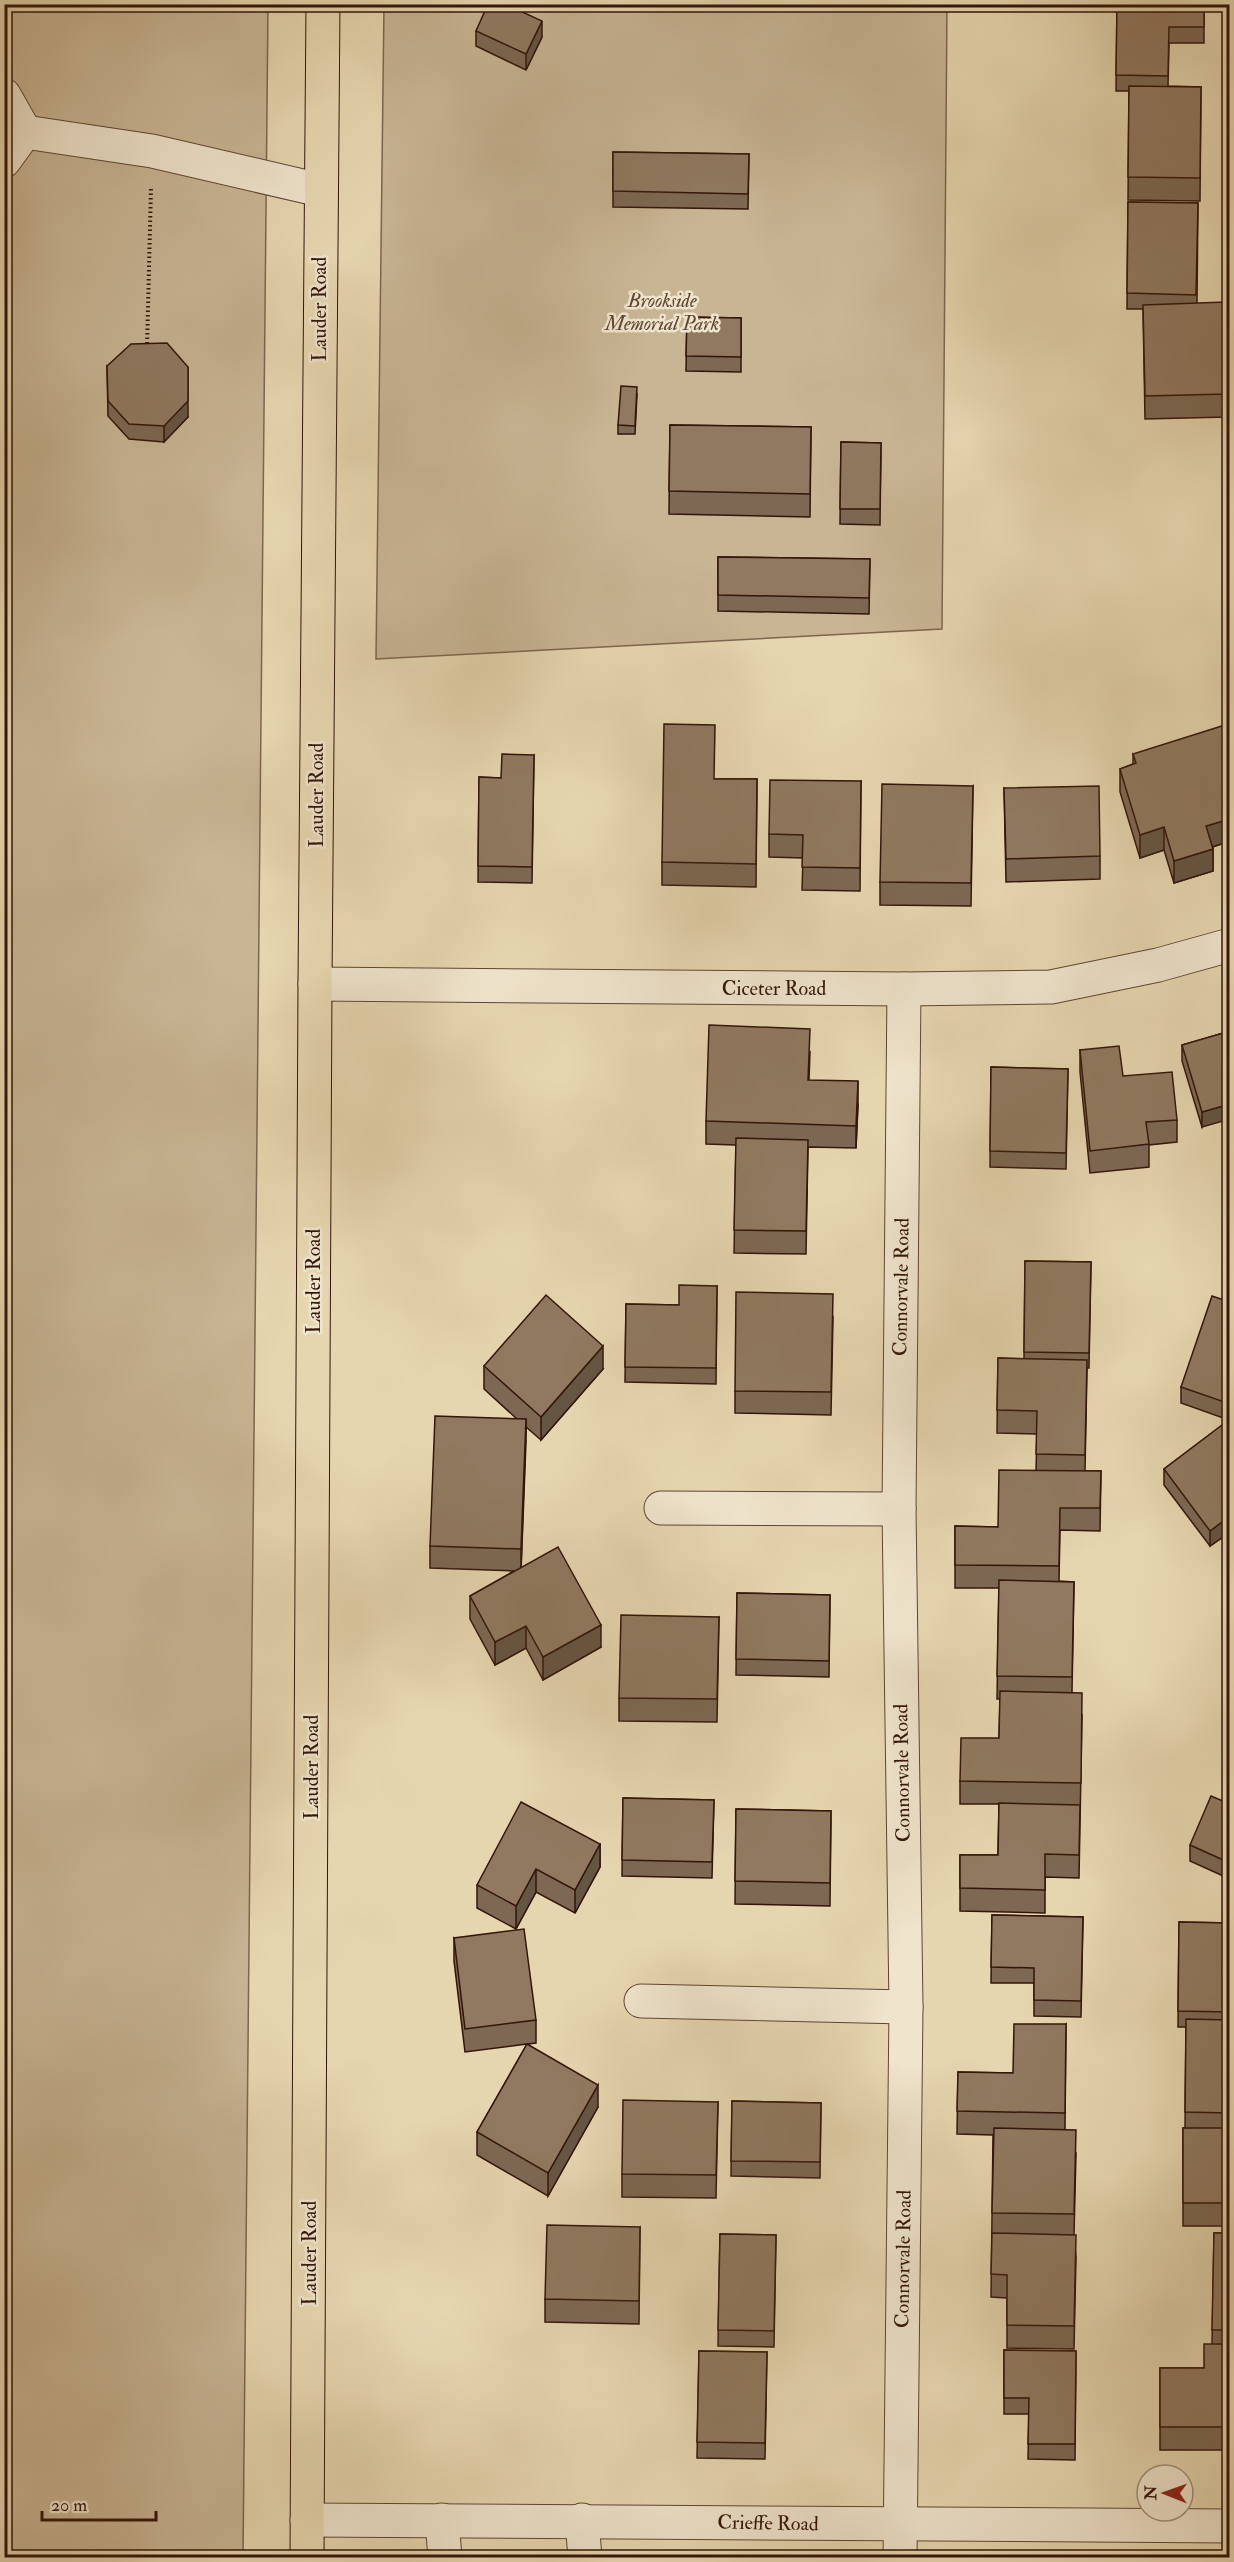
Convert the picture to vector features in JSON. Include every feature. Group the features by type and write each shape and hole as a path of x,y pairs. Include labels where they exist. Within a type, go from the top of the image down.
{"main road":[{"name":"Lauder Road","path":"307,2558 315,984 323,4"}],"street":[{"path":"4,95 25,132"},
{"path":"25,132 152,151 320,190"},
{"path":"4,160 25,132"},
{"name":"Ciceter Road","path":"315,984 904,989 1051,987 1158,965 1230,945"},
{"name":"Connorvale Road","path":"900,2558 906,2007 898,1509 904,989"},
{"path":"661,1508 898,1509"},
{"path":"641,2001 906,2007"},
{"name":"Crieffe Road","path":"307,2520 1230,2526"},
{"path":"442,2520 445,2558"},
{"path":"582,2520 585,2558"}],"path":[{"path":"147,349 152,151"}],"green space":[{"path":"5,5 268,5 243,2557 5,2558"},
{"name":"Brookside Memorial Park","path":"384,5 947,5 942,629 376,659"}],"building":[{"path":"488,4 505,4 542,21 526,54 476,31"},
{"path":"1117,4 1204,4 1204,27 1169,27 1168,76 1116,75"},
{"path":"1129,86 1201,87 1200,178 1128,177"},
{"path":"613,152 749,154 748,194 613,191"},
{"path":"1128,202 1198,203 1196,295 1127,293"},
{"path":"1226,302 1227,394 1145,396 1143,305"},
{"path":"687,317 741,318 741,357 686,356"},
{"path":"167,343 188,367 188,401 164,426 129,424 108,401 107,366 131,344"},
{"path":"621,386 637,387 635,426 618,425"},
{"path":"670,425 811,427 810,494 669,491"},
{"path":"841,442 881,443 880,509 840,509"},
{"path":"718,557 870,559 869,598 718,595"},
{"path":"664,724 715,725 714,779 757,779 756,864 662,862"},
{"path":"1225,725 1230,741 1230,819 1206,826 1213,849 1174,861 1164,827 1140,835 1120,769 1136,763 1133,754"},
{"path":"502,754 534,755 532,867 478,866 479,777 501,778"},
{"path":"770,780 861,781 860,868 802,867 803,835 769,834"},
{"path":"882,784 973,786 971,883 880,882"},
{"path":"1099,786 1100,856 1006,859 1004,788"},
{"path":"709,1025 810,1029 808,1080 858,1081 856,1126 706,1121"},
{"path":"1230,1031 1230,1104 1202,1112 1182,1045"},
{"path":"1119,1046 1123,1076 1172,1072 1177,1120 1146,1122 1149,1144 1090,1151 1080,1050"},
{"path":"991,1067 1068,1069 1066,1153 990,1151"},
{"path":"736,1138 808,1140 806,1231 734,1230"},
{"path":"1025,1261 1091,1262 1089,1353 1024,1352"},
{"path":"679,1285 717,1286 716,1368 625,1367 626,1304 679,1305"},
{"path":"736,1292 833,1294 831,1392 735,1391"},
{"path":"546,1295 603,1346 541,1417 484,1366"},
{"path":"1212,1296 1230,1302 1230,1404 1181,1387"},
{"path":"998,1358 1087,1360 1085,1455 1036,1454 1037,1411 997,1410"},
{"path":"435,1416 526,1419 521,1549 430,1546"},
{"path":"1230,1419 1230,1516 1210,1531 1164,1469"},
{"path":"999,1470 1101,1471 1100,1508 1060,1508 1059,1566 955,1565 955,1526 998,1527"},
{"path":"558,1547 601,1625 543,1657 526,1626 495,1642 470,1596"},
{"path":"999,1580 1074,1582 1072,1677 997,1676"},
{"path":"737,1593 830,1595 829,1661 736,1659"},
{"path":"621,1615 719,1617 717,1699 619,1698"},
{"path":"1000,1691 1082,1693 1081,1783 960,1781 961,1738 999,1738"},
{"path":"1211,1796 1230,1804 1230,1863 1190,1845"},
{"path":"623,1798 714,1800 712,1862 622,1860"},
{"path":"521,1802 600,1844 575,1890 536,1869 516,1906 477,1885"},
{"path":"999,1803 1080,1805 1079,1855 1045,1854 1045,1890 960,1888 960,1855 998,1855"},
{"path":"736,1809 831,1811 830,1883 735,1881"},
{"path":"992,1915 1083,1917 1081,2001 1034,2000 1034,1968 991,1967"},
{"path":"1179,1922 1230,1923 1230,2012 1178,2011"},
{"path":"524,1929 536,2020 465,2029 454,1938"},
{"path":"1186,2019 1230,2020 1230,2113 1185,2112"},
{"path":"1014,2024 1066,2024 1065,2113 957,2111 958,2072 1013,2073"},
{"path":"527,2044 598,2085 548,2173 477,2132"},
{"path":"623,2100 718,2102 716,2175 622,2174"},
{"path":"732,2101 821,2103 820,2162 731,2161"},
{"path":"994,2128 1076,2130 1074,2214 992,2213"},
{"path":"1183,2128 1230,2128 1230,2203 1183,2203"},
{"path":"547,2225 640,2227 639,2301 545,2299"},
{"path":"992,2233 1076,2235 1074,2326 1007,2325 1007,2275 991,2274"},
{"path":"1214,2233 1230,2233 1230,2330 1212,2330"},
{"path":"720,2234 776,2235 774,2331 718,2330"},
{"path":"1204,2344 1230,2344 1230,2427 1160,2427 1160,2368 1204,2368"},
{"path":"1004,2350 1076,2351 1075,2444 1028,2444 1029,2398 1004,2398"},
{"path":"699,2351 767,2352 765,2443 697,2442"}]}
